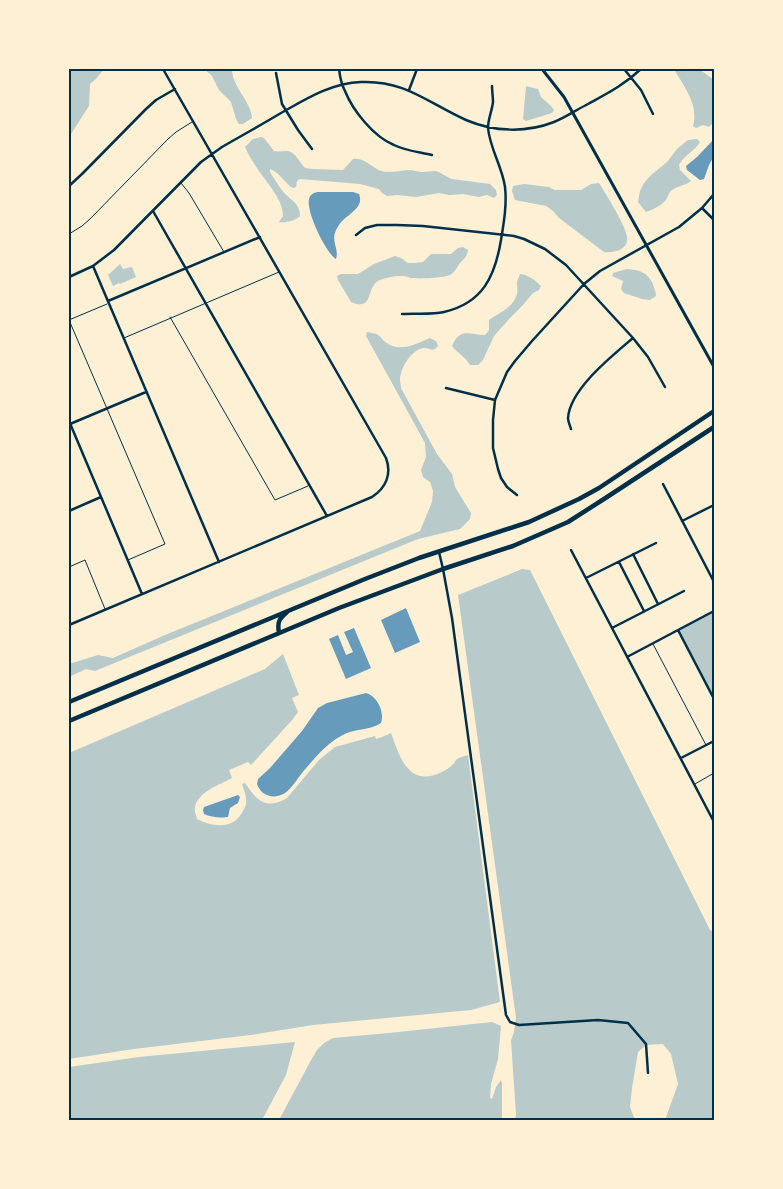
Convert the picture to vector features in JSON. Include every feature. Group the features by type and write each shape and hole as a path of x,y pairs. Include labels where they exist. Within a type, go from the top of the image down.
{"main road":[{"path":"69,702 292,608 383,572 530,522 599,488 714,411"},
{"path":"69,721 339,608 443,568 529,540 568,522 714,427"},
{"path":"279,633 280,618 292,608"}],"street":[{"path":"69,626 372,497 383,487 389,473 386,458 164,69"},
{"path":"339,69 348,99 362,119 378,136 399,147 432,155"},
{"path":"409,90 417,69"},
{"path":"542,69 573,112 714,367"},
{"path":"624,69 641,90 653,114"},
{"path":"69,276 93,266 114,250 201,162 222,147 319,92 342,84 359,82 393,84 409,90 464,120 488,128 511,130 533,128 553,122 616,89 641,69"},
{"path":"276,73 285,111 312,148"},
{"path":"402,314 445,312 458,307 473,299 484,288 492,275 498,258 505,211 504,186 500,166 492,147 488,128 488,119 493,101 492,86"},
{"path":"69,186 146,108 175,89"},
{"path":"517,495 507,487 501,478 493,448 492,432 496,400 507,372 514,361 561,307 584,284 600,271 680,227 702,208 714,194"},
{"path":"702,208 714,220"},
{"path":"153,211 327,516"},
{"path":"356,235 365,228 377,226 422,226 514,236 545,249 566,265 633,338 648,357 665,386"},
{"path":"108,302 260,237"},
{"path":"93,266 219,562"},
{"path":"571,429 568,417 581,389 597,370 633,338"},
{"path":"446,388 496,400"},
{"path":"142,594 69,424 146,392"},
{"path":"662,484 714,582"},
{"path":"69,511 101,497"},
{"path":"682,522 714,505"},
{"path":"586,578 656,543"},
{"path":"571,550 714,822"},
{"path":"439,552 452,618 506,1015 510,1022 519,1025 598,1020 628,1023 646,1044 648,1073"},
{"path":"633,554 658,604"},
{"path":"619,562 644,611"},
{"path":"612,628 684,591"},
{"path":"627,657 714,611"},
{"path":"678,630 714,699"},
{"path":"680,758 714,741"}],"lane":[{"path":"69,234 90,219 167,140 194,121"},
{"path":"180,183 189,193 224,252"},
{"path":"123,338 280,271"},
{"path":"108,302 69,320 165,544 128,560"},
{"path":"170,317 275,500 309,486"},
{"path":"69,567 85,560 106,610"},
{"path":"652,644 706,745"},
{"path":"694,784 714,773"}],"shaded area":[{"path":"69,69 104,69 90,84 89,106 69,137"},
{"path":"204,69 232,69 235,82 251,112 252,118 243,124 239,124 231,102 219,90 212,76"},
{"path":"674,69 699,69 714,80 714,122 709,127 703,125 696,128 693,126 694,110 690,96"},
{"path":"526,86 538,89 541,97 554,110 552,113 526,121 523,119"},
{"path":"264,138 274,151 292,153 305,168 343,170 353,159 357,159 381,171 435,171 452,179 490,184 496,190 497,195 494,198 487,195 479,197 439,193 416,197 387,196 379,189 360,184 300,179 297,181 296,187 293,188 270,169 279,185 300,211 300,216 295,219 279,222 283,216 281,204 253,163 245,147 253,139"},
{"path":"697,139 700,142 698,145 679,165 680,170 691,181 672,190 664,202 646,212 638,202 644,183 667,162 677,149 688,140"},
{"path":"599,183 623,225 627,237 626,245 623,248 612,252 604,252 546,206 515,200 512,191 513,186 524,184 549,187 555,190 581,190 591,184"},
{"path":"463,247 468,250 467,255 450,275 437,278 401,276 380,280 375,283 364,304 351,302 337,276 341,274 358,274 374,264 395,256 408,263 423,262 431,254 451,254 458,248"},
{"path":"120,264 123,269 132,267 136,277 113,286 108,275"},
{"path":"627,269 646,274 653,284 656,296 650,300 624,293 621,289 623,281 612,276 613,273"},
{"path":"520,274 529,277 541,286 539,290 533,293 494,336 483,360 478,365 470,365 452,346 455,340 458,336 466,333 485,335 489,330 489,320 505,310 515,299"},
{"path":"367,332 377,334 384,341 395,347 407,347 430,338 436,341 438,346 434,349 419,349 407,360 400,376 401,388 437,454 452,474 455,487 471,513 470,519 460,529 418,539 95,671 86,669 69,677 69,664 98,655 113,658 420,531 432,502 433,491 430,482 423,477 421,470 426,457 425,443 366,336"},
{"path":"522,569 530,570 710,930 714,932 714,1120 665,1120 678,1084 671,1054 663,1044 646,1045 638,1052 630,1107 635,1120 515,1120 511,1040 516,1018 458,595"},
{"path":"714,611 714,699 678,630"},
{"path":"283,654 299,695 292,698 298,712 251,765 248,762 229,770 232,778 200,797 195,809 197,819 216,825 228,824 234,821 246,806 246,796 242,784 245,783 254,795 263,802 280,802 287,798 319,760 335,747 375,736 376,739 391,733 402,761 407,768 421,776 431,776 442,772 457,759 468,755 500,1002 471,1010 313,1025 69,1059 69,753 265,669"},
{"path":"492,1022 501,1026 498,1059 491,1084 490,1098 492,1099 496,1087 501,1080 502,1120 279,1120 317,1050 333,1038"},
{"path":"295,1042 286,1075 262,1120 69,1120 69,1067 139,1057"}],"water":[{"path":"714,139 714,156 704,179 700,180 687,170 686,166"},
{"path":"317,192 353,192 359,194 360,199 357,208 342,221 334,235 337,251 336,259 322,241 311,213 309,199 312,194"},
{"path":"406,608 420,642 395,653 381,620"},
{"path":"354,628 371,668 346,679 329,639 338,635 346,655 353,652 344,632"},
{"path":"366,693 374,697 381,709 381,723 377,726 346,733 335,739 315,758 285,793 277,796 268,796 259,788 257,784 258,779 302,731 318,708 327,703"},
{"path":"238,795 240,797 238,803 230,808 228,817 215,817 204,814 204,807"}]}
